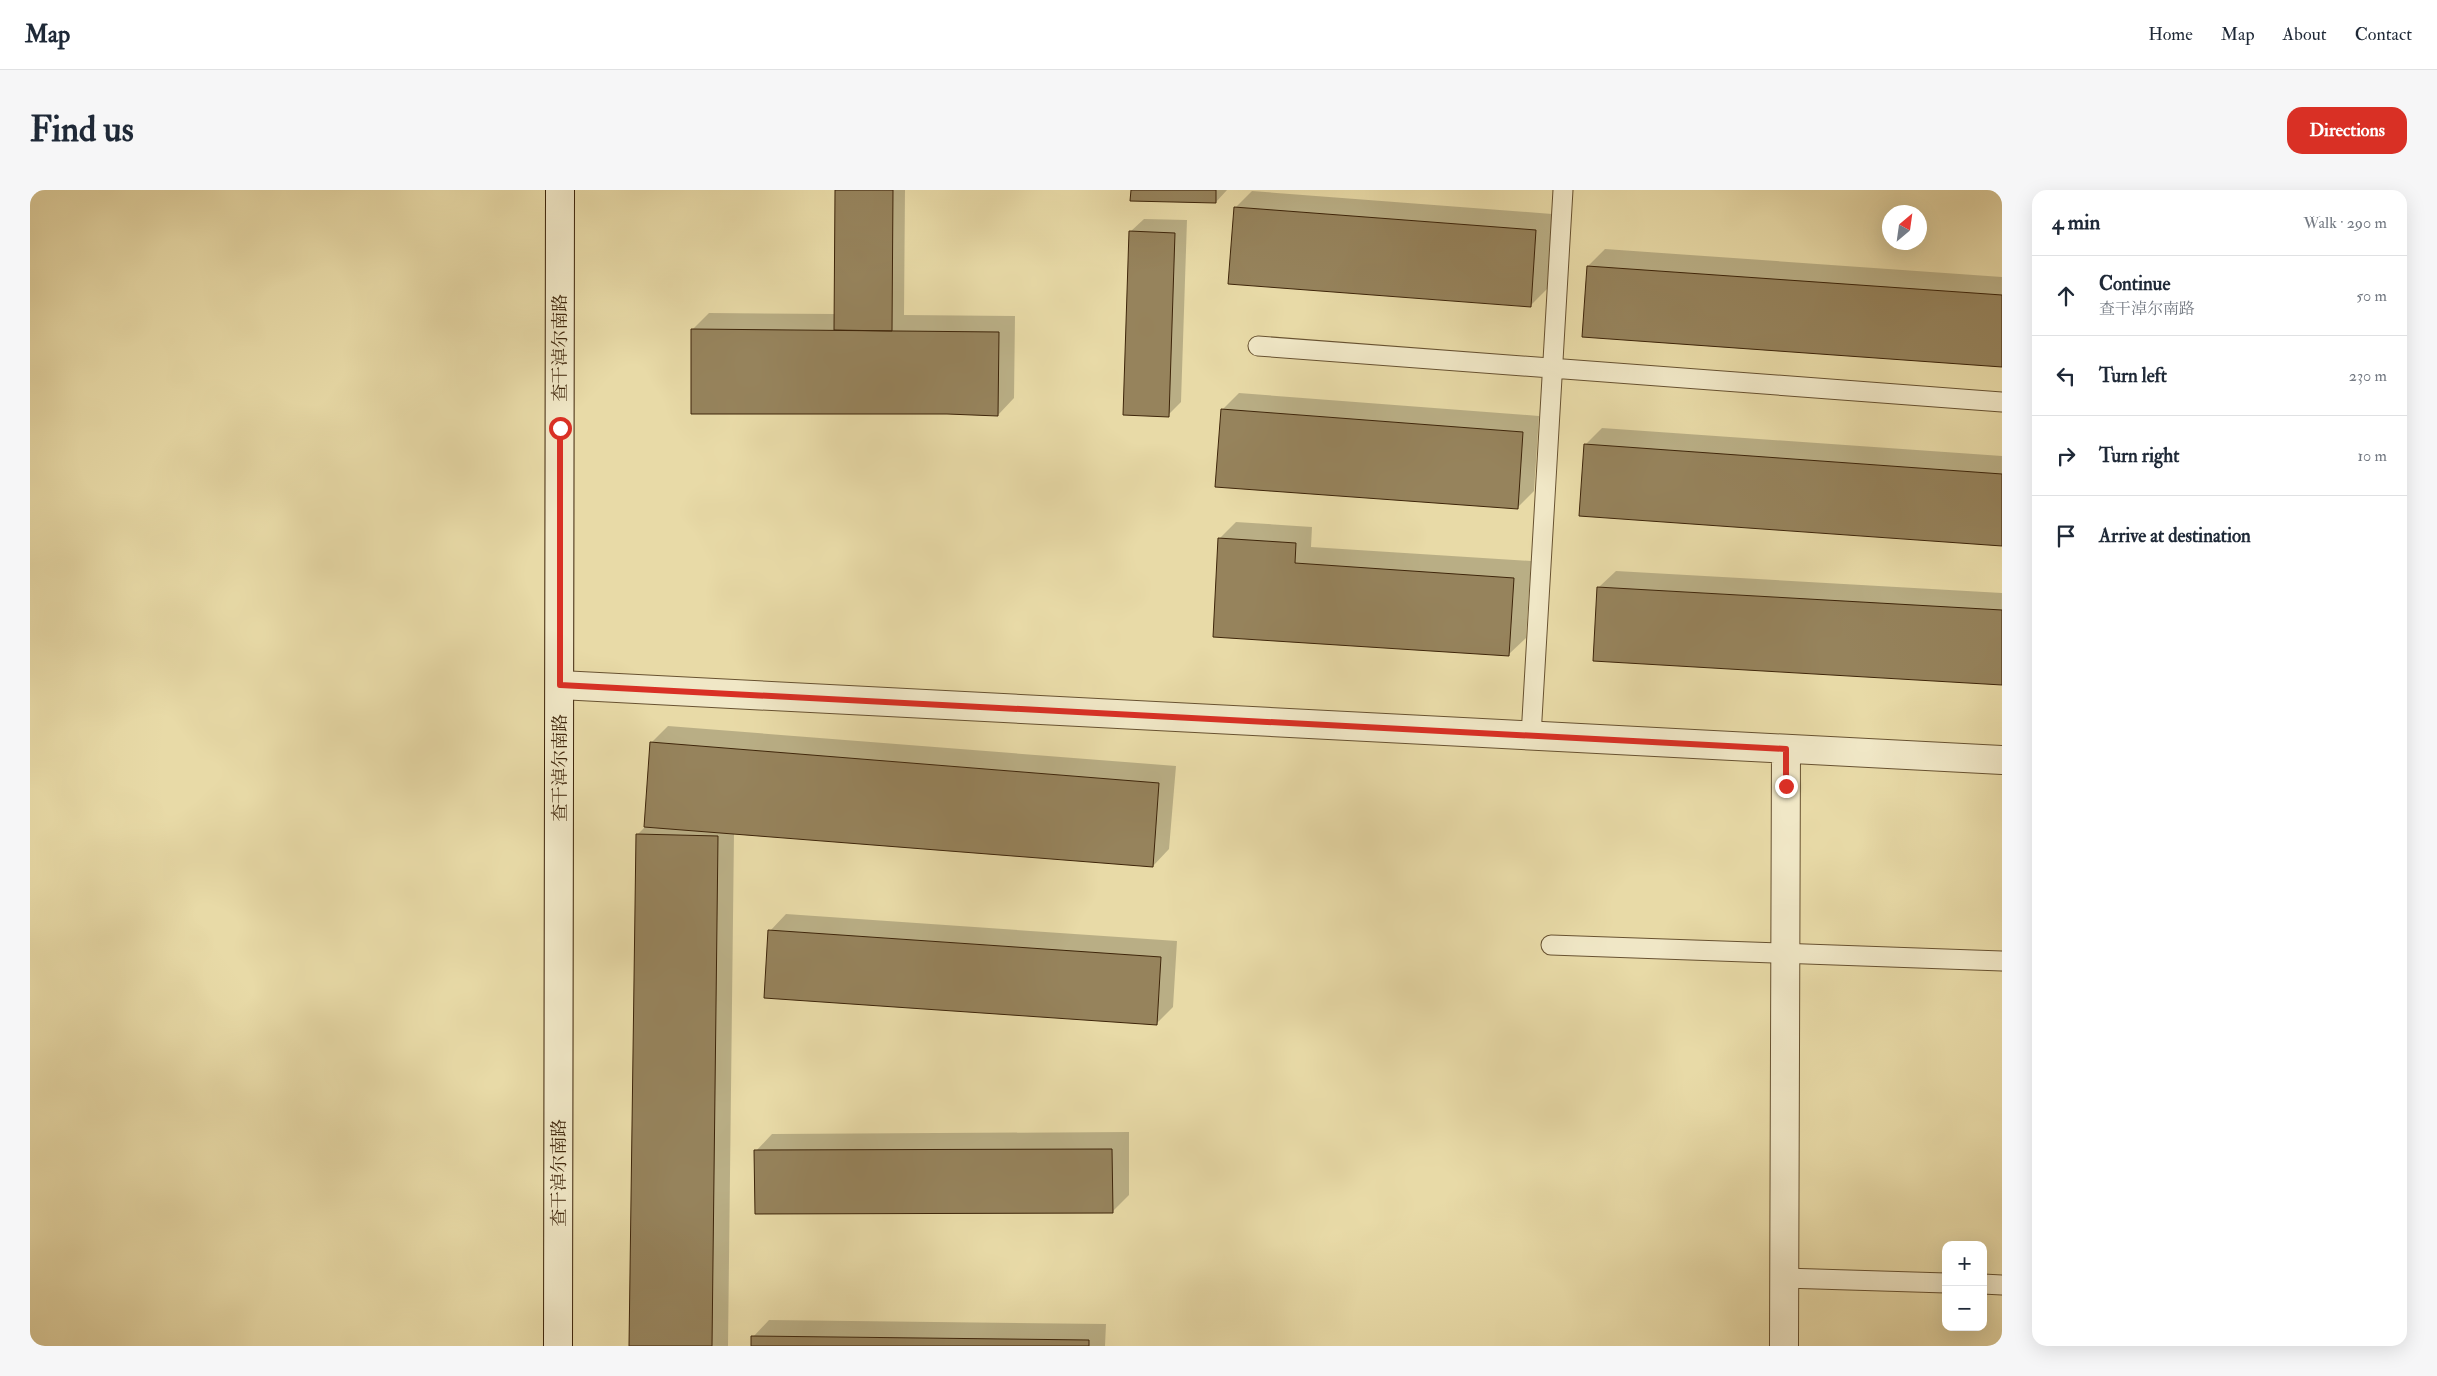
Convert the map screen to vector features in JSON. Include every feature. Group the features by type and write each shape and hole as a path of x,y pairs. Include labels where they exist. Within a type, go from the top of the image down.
{"street":[{"name":"查干淖尔南路","path":"558,1346 560,190"},
{"path":"560,685 2002,760"},
{"path":"1784,1346 1786,749"}],"lane":[{"path":"1531,736 1563,190"},
{"path":"1258,346 2002,402"},
{"path":"1551,945 2002,961"},
{"path":"1784,1278 1942,1283"},
{"path":"1987,1284 2002,1284"}],"building":[{"path":"835,190 893,190 892,331 834,330"},
{"path":"1131,190 1216,190 1216,203 1130,201"},
{"path":"1234,207 1536,230 1531,307 1228,284"},
{"path":"1129,231 1175,233 1169,417 1123,415"},
{"path":"1587,266 2002,295 2002,367 1582,337"},
{"path":"691,329 999,332 998,416 947,414 691,414"},
{"path":"1221,409 1523,432 1518,509 1215,487"},
{"path":"1584,444 2002,474 2002,546 1579,516"},
{"path":"1218,538 1296,543 1295,563 1514,578 1509,656 1213,637"},
{"path":"1597,587 2002,610 2002,685 1593,661"},
{"path":"650,742 1159,783 1153,867 644,827"},
{"path":"636,834 718,836 712,1346 629,1346"},
{"path":"768,930 1161,957 1157,1025 764,998"},
{"path":"1112,1149 1113,1213 755,1214 754,1150"},
{"path":"751,1336 1089,1340 1089,1346 751,1346"}],"route":[{"path":"560,428 560,685 1786,749 1786,786"}]}
